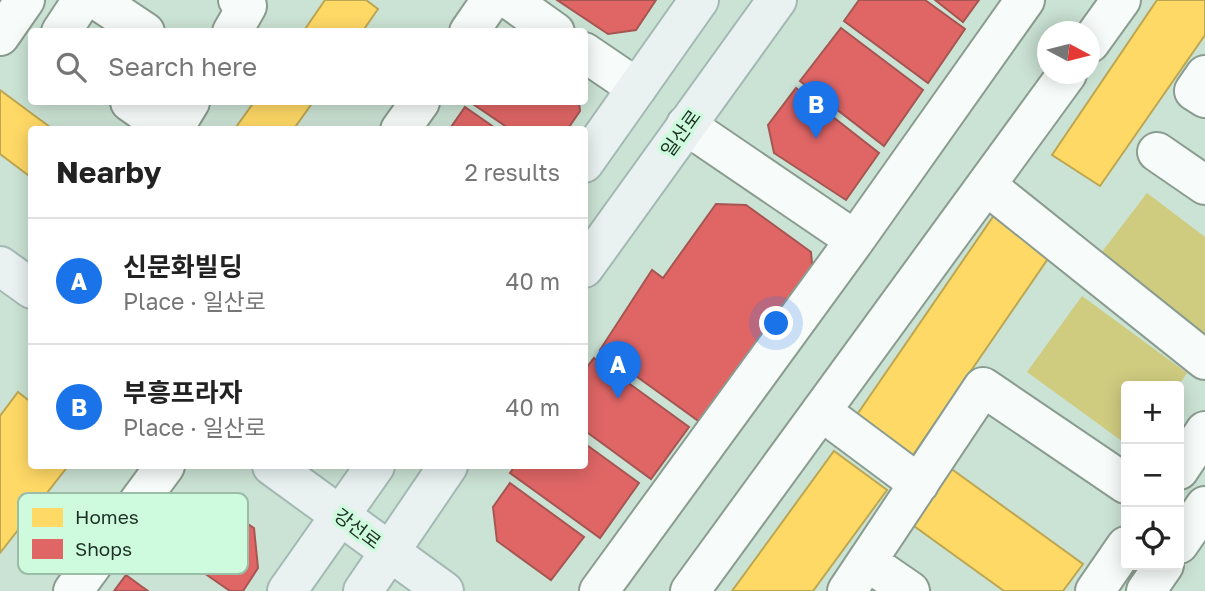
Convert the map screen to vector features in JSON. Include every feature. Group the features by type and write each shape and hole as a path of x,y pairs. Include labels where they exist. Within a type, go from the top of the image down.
{"main road":[{"path":"588,157 699,0"},
{"name":"일산로","path":"588,262 777,0"},
{"path":"0,266 28,286"},
{"name":"강선로","path":"276,469 444,591"},
{"path":"287,591 373,469"},
{"path":"363,591 446,469"}],"street":[{"path":"0,36 25,0"},
{"path":"64,28 82,0"},
{"path":"97,0 139,28"},
{"path":"234,28 247,6 238,0"},
{"path":"471,28 491,0"},
{"path":"510,0 549,28"},
{"path":"599,591 855,240 1025,0"},
{"path":"1100,29 1121,0"},
{"path":"588,55 637,88"},
{"path":"1205,75 1194,91 1205,98"},
{"path":"690,591 1060,84"},
{"path":"134,105 166,126"},
{"path":"175,126 188,105"},
{"path":"403,126 418,105"},
{"path":"686,125 855,240"},
{"path":"1157,152 1205,186"},
{"path":"986,185 1205,360"},
{"path":"910,591 857,576 983,387 1121,481"},
{"path":"821,411 919,484"},
{"path":"1188,473 1205,431"},
{"path":"145,493 163,469"},
{"path":"1184,537 1205,506"},
{"path":"1095,591 1121,553"},
{"path":"1146,591 1161,570"},
{"path":"74,591 86,574"}],"shaded area":[{"path":"1147,193 1205,237 1205,346 1098,257"},
{"path":"1082,296 1187,373 1181,381 1121,381 1121,440 1027,372"}],"building: Homes":[{"path":"325,0 366,0 378,9 365,28 306,28"},
{"path":"1157,0 1205,0 1205,35 1100,186 1052,155"},
{"path":"0,90 49,126 28,126 28,175 0,154"},
{"path":"252,105 311,105 296,126 237,126"},
{"path":"999,208 1056,247 911,458 854,419"},
{"path":"18,392 28,400 28,469 66,469 47,493 18,493 18,530 0,553 0,416"},
{"path":"834,451 887,490 813,591 732,591"},
{"path":"946,465 1083,564 1063,591 1004,591 907,521"}],"building: Shops":[{"path":"557,0 656,0 636,30 608,34"},
{"path":"859,0 925,0 965,29 928,83 844,21"},
{"path":"935,0 979,0 963,22"},
{"path":"841,28 923,90 884,146 800,81"},
{"path":"796,88 879,153 846,200 774,153 768,125"},
{"path":"474,105 579,105 580,111 570,126 505,126"},
{"path":"465,107 492,126 452,126"},
{"path":"716,204 746,205 811,252 813,275 704,425 600,350 652,270 663,278"},
{"path":"594,358 689,427 651,479 588,433 588,366"},
{"path":"588,446 639,483 600,538 510,473 513,469 588,469"},
{"path":"510,483 584,537 551,580 497,541 493,507"},
{"path":"248,524 254,528 258,568 243,591 230,591 206,574 248,574"},
{"path":"126,575 141,586 148,591 114,591"}],"place":[{"name":"부흥프라자","path":"816,139"},
{"name":"신문화빌딩","path":"618,399"}]}
